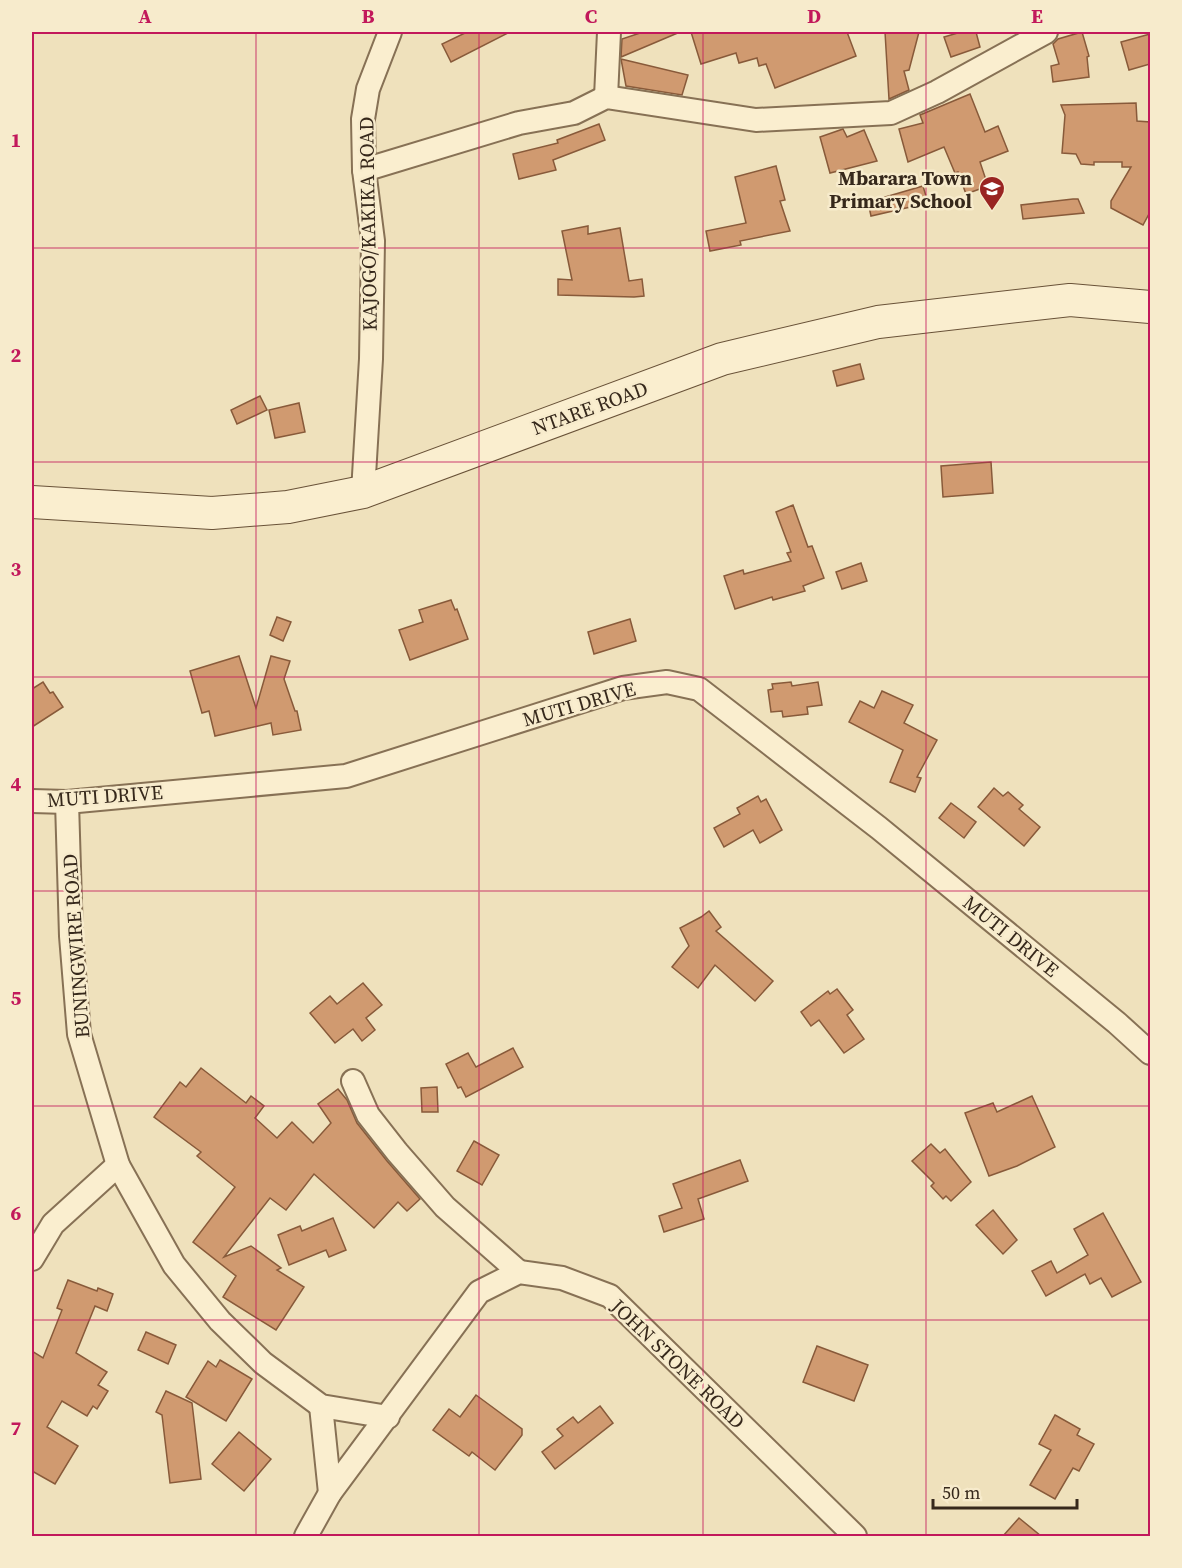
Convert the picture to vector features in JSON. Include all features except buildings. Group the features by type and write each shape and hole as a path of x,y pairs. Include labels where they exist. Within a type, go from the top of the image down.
{"main road":[{"name":"NTARE ROAD","path":"32,502 212,513 288,507 363,492 722,359 878,322 1070,300 1150,307"}],"street":[{"name":"KAJOGO/KAKIKA ROAD","path":"363,492 373,242 364,170 363,119 368,89 390,32"},
{"path":"606,97 609,32"},
{"path":"364,170 519,123 574,113 606,97 756,120 891,113 938,92 1046,32"},
{"name":"MUTI DRIVE","path":"32,801 67,802 346,776 623,688 667,682 699,689 879,828 1150,1053"},
{"name":"BUNINGWIRE ROAD","path":"67,802 71,936 79,1034 118,1165 174,1265 219,1321 264,1363 321,1406 388,1417"},
{"path":"306,1536 330,1493 479,1292 519,1272 445,1207 368,1115 353,1081"},
{"path":"32,1259 53,1224 118,1165"},
{"name":"JOHN STONE ROAD","path":"519,1272 562,1278 610,1296 855,1536"},
{"path":"321,1406 330,1493"}],"place":[{"name":"Mbarara Town Primary School","path":"992,212"}]}
